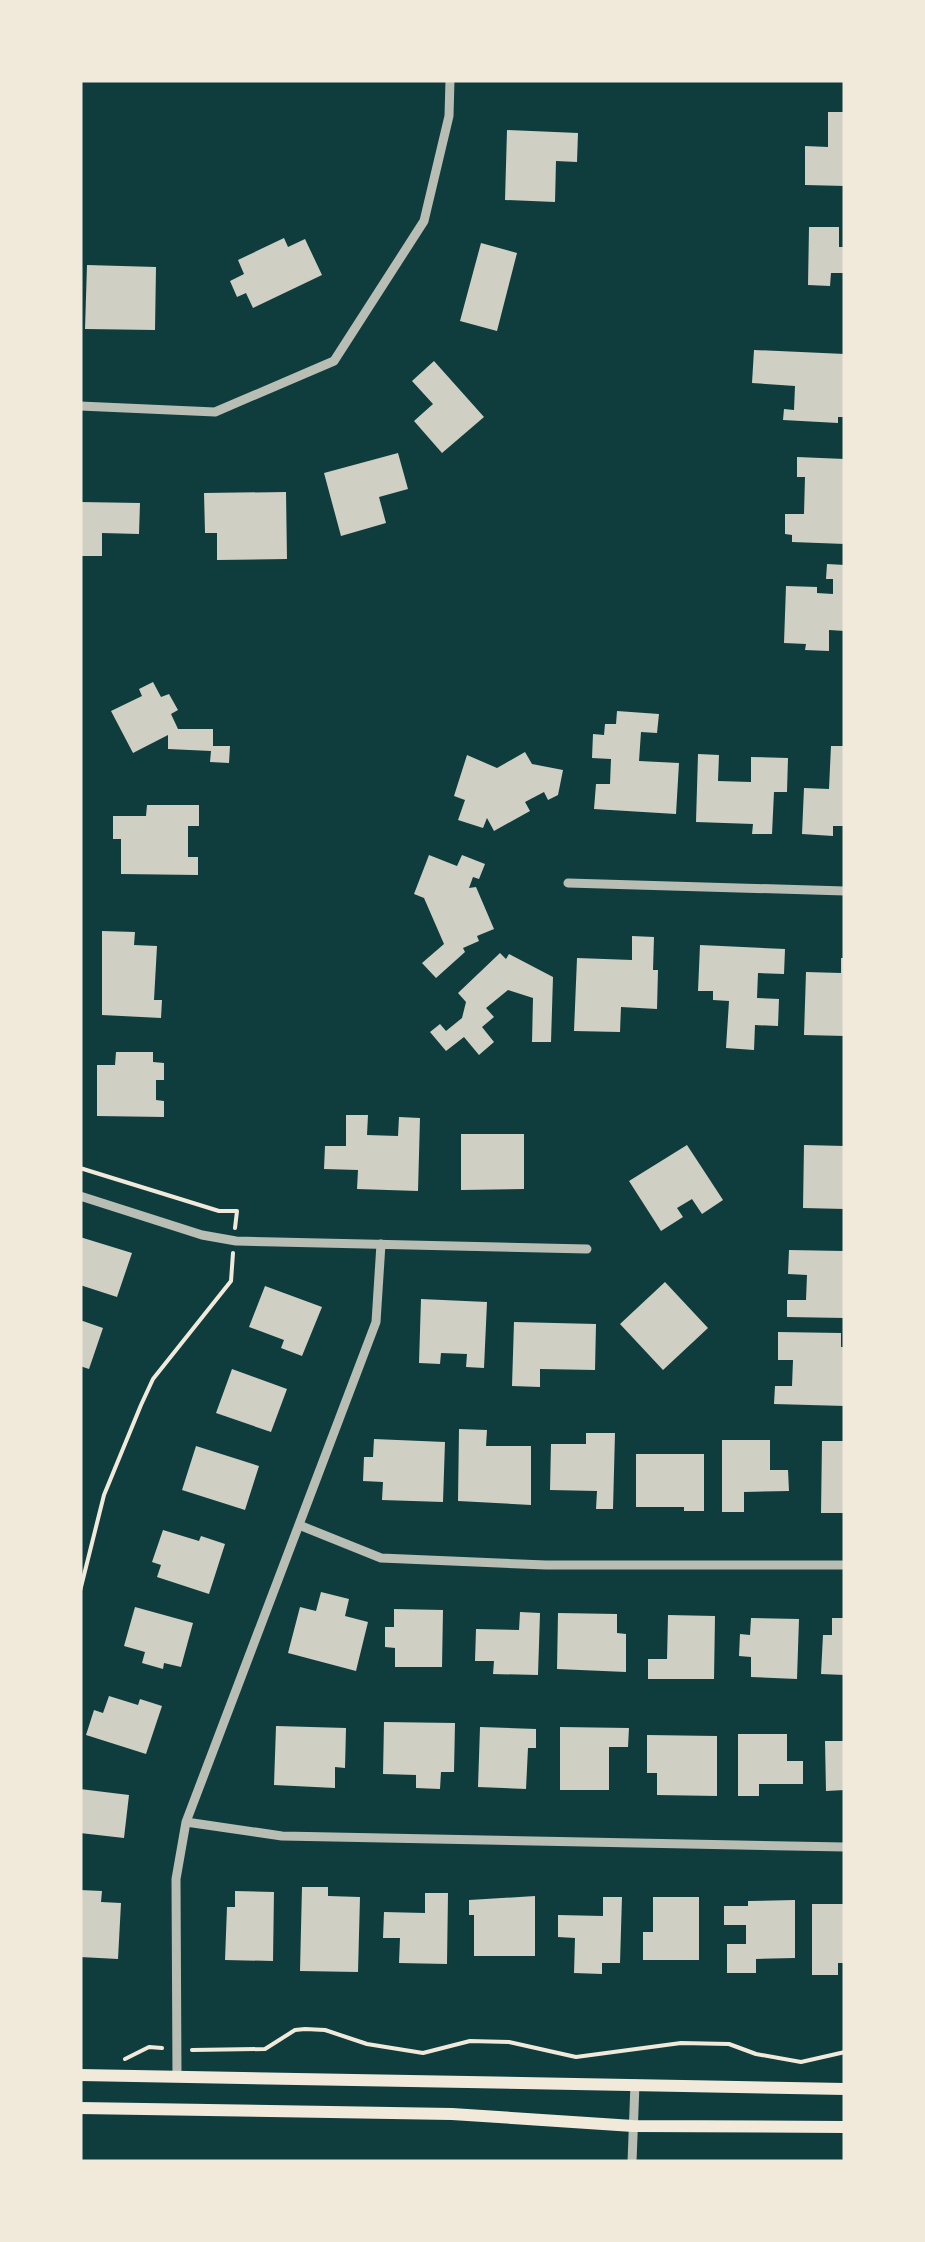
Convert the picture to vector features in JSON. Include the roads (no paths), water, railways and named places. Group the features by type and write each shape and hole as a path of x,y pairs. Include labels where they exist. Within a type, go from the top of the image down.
{"main road":[{"path":"80,2075 845,2089"},
{"path":"80,2108 452,2114 633,2126 845,2127"}],"street":[{"path":"80,406 216,412 334,361 424,221 449,116 450,80"},
{"path":"568,883 845,892"},
{"path":"80,1196 202,1235 234,1240 588,1249"},
{"path":"177,2077 176,1879 186,1822 376,1322 381,1244"},
{"path":"299,1525 381,1558 546,1566 845,1565"},
{"path":"186,1822 282,1836 845,1848"},
{"path":"632,2162 635,2084"}]}
